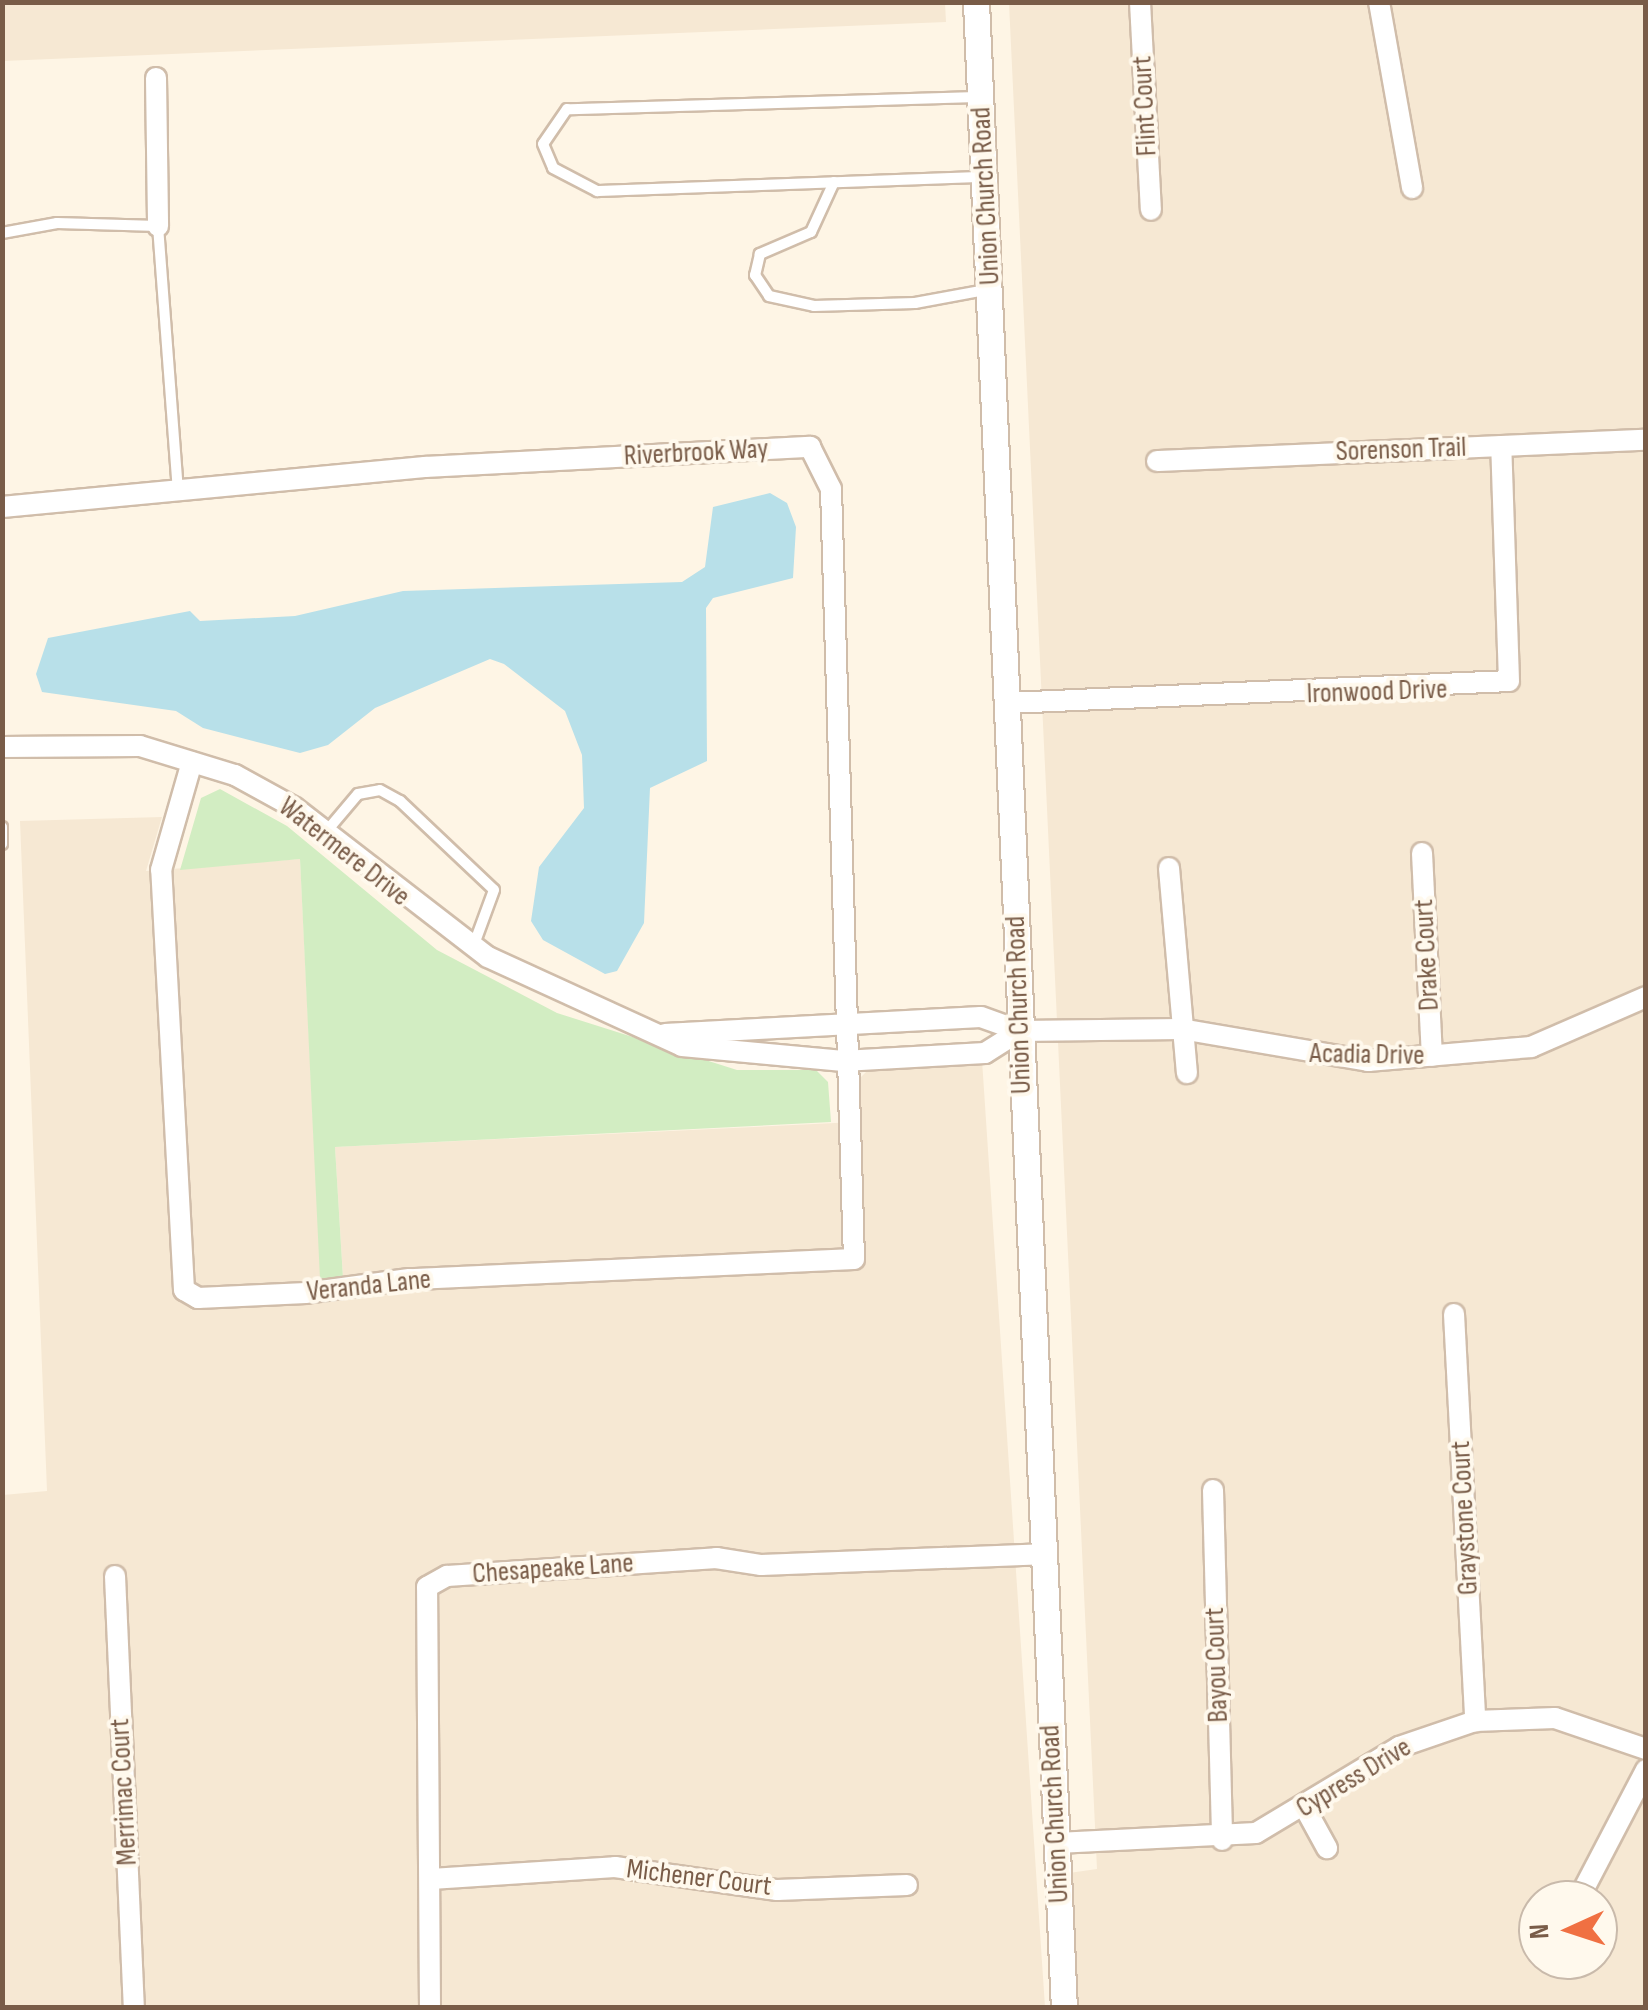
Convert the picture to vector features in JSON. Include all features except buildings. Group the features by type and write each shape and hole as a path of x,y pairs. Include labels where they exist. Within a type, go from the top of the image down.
{"street":[{"name":"Union Church Road","path":"976,2 1064,2008"},
{"name":"Flint Court","path":"1140,2 1151,210"},
{"path":"1379,2 1412,188"},
{"path":"156,78 158,226"},
{"name":"Sorenson Trail","path":"1157,461 1646,440"},
{"name":"Ironwood Drive","path":"1008,702 1509,681 1501,446"},
{"name":"Riverbrook Way","path":"2,507 178,494 426,467 810,447 831,490 846,890 842,1024"},
{"name":"Watermere Drive","path":"2,747 102,742 234,775 325,833 472,948 579,1004 715,1053 843,1060 984,1053 1020,1031"},
{"name":"Veranda Lane","path":"192,762 160,870 180,1260 184,1290 198,1298 854,1259 842,1024"},
{"name":"Drake Court","path":"1422,853 1432,1056"},
{"path":"1169,868 1187,1073"},
{"name":"Acadia Drive","path":"1020,1031 1181,1029 1316,1059 1432,1056 1532,1047 1646,997"},
{"name":"Watermere Drive","path":"665,1034 981,1017 1020,1031"},
{"name":"Graystone Court","path":"1454,1314 1475,1721"},
{"name":"Bayou Court","path":"1213,1490 1222,1840"},
{"name":"Chesapeake Lane","path":"430,2008 431,1879 420,1612 437,1582 716,1558 761,1566 1042,1554"},
{"name":"Merrimac Court","path":"115,1576 134,2008"},
{"name":"Cypress Drive","path":"1057,1842 1222,1840 1305,1808 1399,1748 1475,1721 1556,1718 1646,1749"},
{"path":"1588,1880 1646,1770"},
{"path":"1305,1808 1327,1848"},
{"name":"Michener Court","path":"431,1879 616,1867 777,1890 907,1886"}],"lane":[{"path":"981,96 566,108 543,144 553,168 597,191 985,177"},
{"path":"834,182 811,232 760,254 755,275 769,296 814,306 915,303 991,290"},
{"path":"2,232 56,223 158,226 178,494"},
{"path":"325,833 358,794 380,790 400,801 494,890 472,948"},
{"path":"2,827 2,844"}],"shaded area":[{"path":"3,3 945,3 946,22 3,61"},
{"path":"1009,3 1645,3 1645,2007 1075,2007 1069,1873 1097,1869"},
{"path":"162,817 146,871 300,859 321,1279 343,1277 335,1147 856,1122 857,1081 869,1069 982,1060 1045,2007 3,2008 3,1495 47,1491 20,821"}],"green space":[{"path":"220,789 287,826 437,950 557,1013 737,1070 816,1070 828,1082 831,1122 335,1147 343,1278 320,1279 300,859 180,870 201,798"}],"water":[{"path":"770,493 787,503 796,527 793,578 713,598 706,608 707,761 650,788 644,923 617,971 605,974 543,940 531,921 539,867 584,808 582,755 565,711 504,664 490,659 375,708 328,745 300,753 203,728 176,711 42,692 36,674 48,638 190,611 200,621 295,616 403,591 682,582 705,567 713,507"}]}
